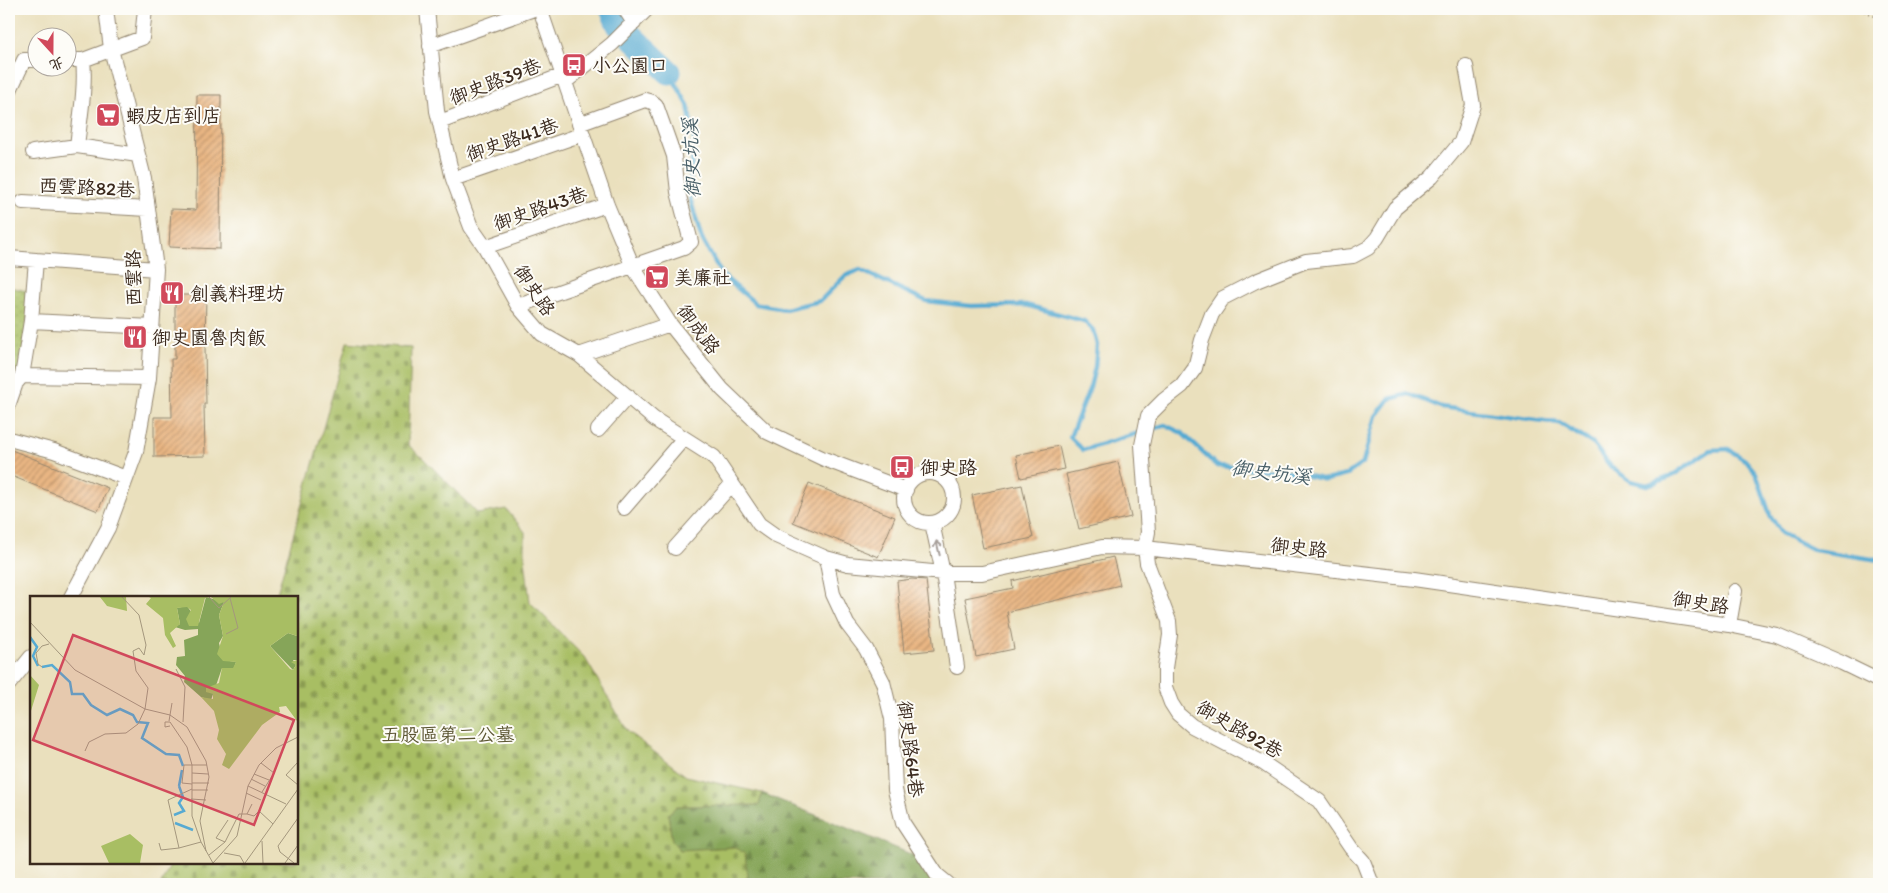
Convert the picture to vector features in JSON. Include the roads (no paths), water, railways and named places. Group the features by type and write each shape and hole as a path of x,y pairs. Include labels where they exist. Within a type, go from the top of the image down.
{"street":[{"name":"西雲路","path":"72,596 108,528 136,452 148,378 156,269 144,178 111,49 106,9"},
{"path":"78,60 84,60 142,38 145,9"},
{"name":"御史路","path":"427,9 440,122 453,180 471,227 485,247 518,306 542,334 579,355 654,419 714,457 759,524 776,536 826,558 848,564 943,572 982,572 1102,547 1145,548 1414,579 1729,625 1777,635 1879,681"},
{"path":"430,46 534,9"},
{"name":"御成路","path":"540,9 607,205 633,267 670,324 722,389 767,432 824,459 906,490"},
{"path":"624,9 634,22"},
{"name":"御史路39巷","path":"440,122 564,79 612,44 647,9"},
{"path":"9,92 24,60 28,60"},
{"path":"77,146 81,97 85,77 84,60"},
{"name":"御史路92巷","path":"1372,884 1363,862 1351,848 1319,801 1263,763 1192,726 1178,714 1171,703 1166,687 1165,668 1170,635 1169,621 1147,563 1145,548 1148,532 1142,445 1148,416 1182,386 1195,368 1202,340 1212,314 1223,298 1256,281 1306,261 1353,256 1368,248 1377,238 1395,208 1432,177 1461,142 1473,105 1466,66"},
{"name":"御史路41巷","path":"453,180 581,129 645,100 652,102 656,105 674,156 678,192 691,242 684,248 633,267"},
{"path":"33,152 77,146 138,155"},
{"name":"西雲路82巷","path":"23,202 148,209"},
{"name":"御史路43巷","path":"485,247 607,205"},
{"path":"9,258 156,269"},
{"path":"9,403 16,383 22,376 31,321 36,260"},
{"path":"518,306 633,267"},
{"path":"31,321 152,327"},
{"path":"579,355 670,324"},
{"path":"22,376 148,378"},
{"path":"598,430 628,396"},
{"path":"624,508 684,438"},
{"path":"9,439 54,450 126,478"},
{"path":"927,473 941,475 947,480 954,492 953,506 944,518 932,523 925,522 913,516 906,504 906,490 914,478 927,473"},
{"path":"675,548 732,484"},
{"path":"932,523 943,572 957,667"},
{"name":"御史路64巷","path":"826,558 833,594 847,624 866,649 882,682 892,719 895,790 903,823 937,875 948,884"},
{"path":"1729,625 1735,591"},
{"path":"9,684 30,658"}],"waterway":[{"name":"御史坑溪","path":"612,9 619,25 669,72"},
{"name":"御史坑溪","path":"669,72 688,105 694,139 689,194 701,237 722,275 756,304 785,309 820,301 845,276 860,270 926,301 971,306 1026,305 1084,321 1093,330 1097,345 1095,367 1090,387 1070,437 1083,450 1165,425 1182,433 1217,466 1287,471 1326,480 1346,475 1363,463 1376,416 1389,399 1409,394 1441,407 1559,423 1592,443 1612,468 1631,481 1647,485 1670,477 1711,450 1728,449 1745,460 1756,473 1770,515 1781,533 1814,550 1879,560"}],"place":[{"name":"小公園口","path":"574,65"},
{"name":"蝦皮店到店","path":"108,115"},
{"name":"美廉社","path":"657,277"},
{"name":"創義料理坊","path":"172,293"},
{"name":"御史園魯肉飯","path":"135,337"},
{"name":"御史路","path":"902,467"}],"park label":[{"name":"五股區第二公墓","path":"448,734"}]}
